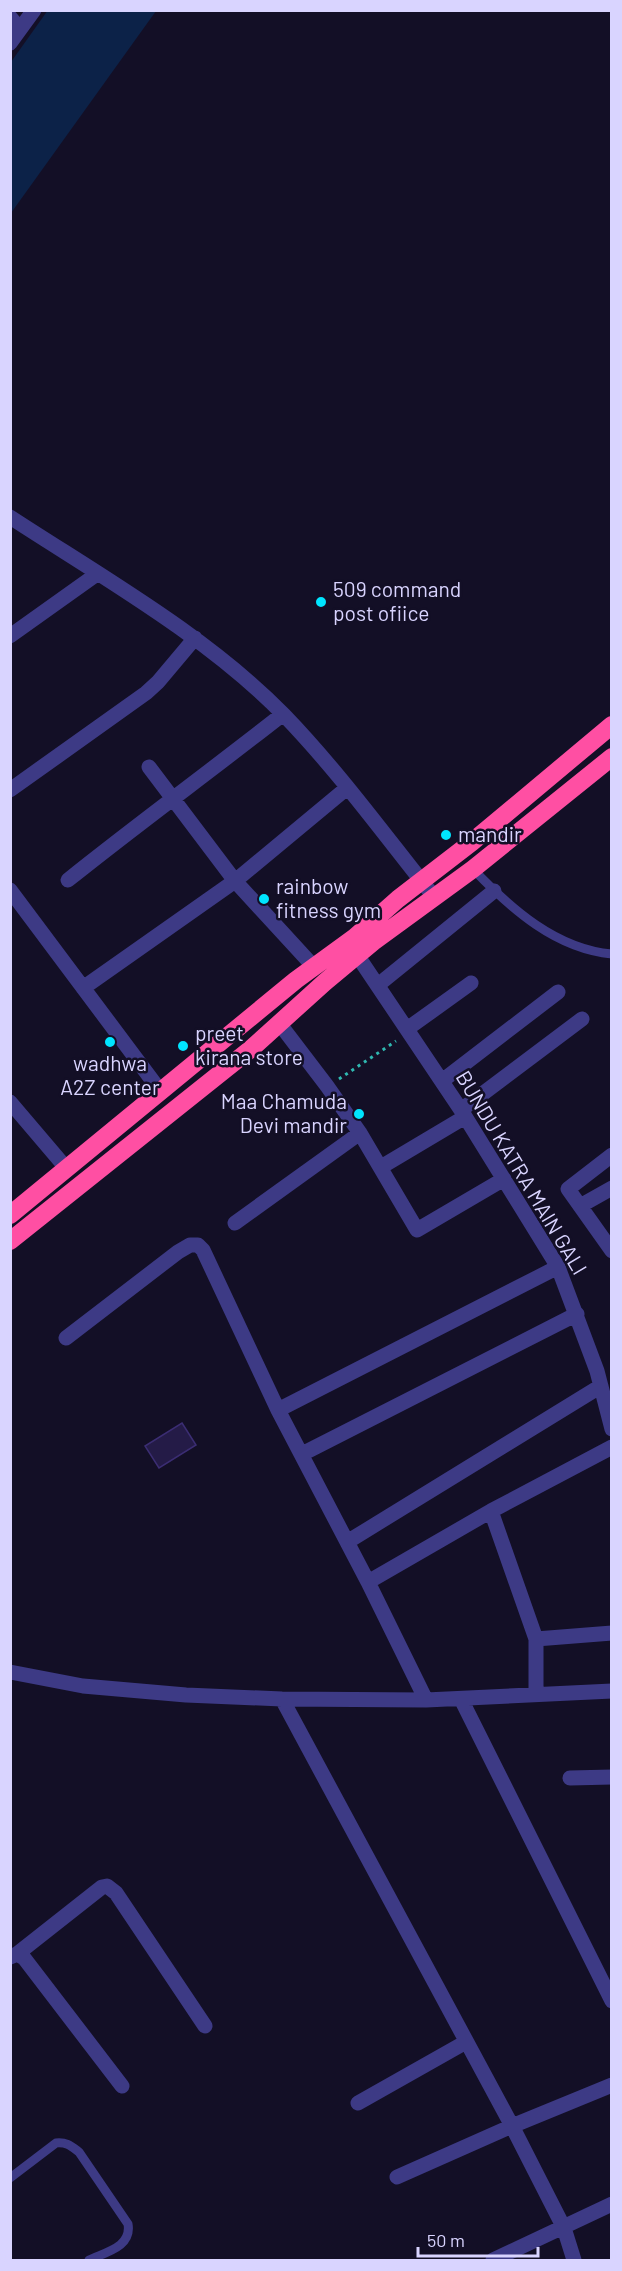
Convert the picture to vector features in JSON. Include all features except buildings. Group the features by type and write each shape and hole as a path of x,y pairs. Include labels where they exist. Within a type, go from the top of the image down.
{"highway":[{"path":"10,1215 314,967 355,937 421,880 472,842 612,725"},
{"path":"10,1241 252,1048 357,955 473,869 612,757"}],"street":[{"path":"10,43 15,23 34,10"},
{"path":"10,517 195,638 283,714 347,788 435,898"},
{"path":"10,636 97,574"},
{"path":"10,790 146,693 195,638"},
{"path":"68,880 283,714"},
{"path":"149,767 235,880 314,967"},
{"path":"83,988 235,880 347,788"},
{"path":"10,890 161,1092"},
{"path":"378,985 494,891"},
{"name":"BUNDU KATRA MAIN GALI","path":"357,955 463,1113 558,1267 597,1371 610,1423"},
{"path":"408,1031 471,983"},
{"path":"441,1081 558,992"},
{"path":"381,1167 463,1113 582,1019"},
{"path":"279,1023 360,1133 417,1230 504,1179"},
{"path":"10,1102 67,1169"},
{"path":"235,1223 360,1133"},
{"path":"612,1155 569,1186 569,1191 612,1251"},
{"path":"580,1206 612,1188"},
{"path":"66,1338 177,1252 195,1244 203,1250 278,1410 368,1582 426,1700"},
{"path":"278,1410 558,1267"},
{"path":"302,1454 577,1314"},
{"path":"597,1371 612,1362"},
{"path":"347,1542 601,1386"},
{"path":"368,1582 491,1511 612,1447"},
{"path":"491,1511 536,1639 536,1695"},
{"path":"536,1639 612,1633"},
{"path":"10,1672 83,1686 282,1700 426,1700 612,1691"},
{"path":"461,1698 612,2001"},
{"path":"282,1700 512,2126 564,2228 574,2260"},
{"path":"570,1778 612,1777"},
{"path":"14,1955 102,1887 107,1886 116,1893 205,2026"},
{"path":"14,1955 24,1958 122,2086"},
{"path":"358,2103 466,2042"},
{"path":"398,2177 512,2126 612,2085"},
{"path":"493,2260 612,2204"}],"lane":[{"path":"473,869 494,891 554,938 593,952 612,954"},
{"path":"10,2178 56,2143 63,2142 79,2152 128,2224 130,2232 127,2240 120,2246 89,2260"}],"path":[{"path":"327,1086 408,1031"}],"water":[{"path":"48,10 156,11 11,213 11,62"}],"place":[{"name":"509 command post ofiice","path":"321,602"},
{"name":"mandir","path":"446,835"},
{"name":"rainbow fitness gym","path":"264,899"},
{"name":"wadhwa A2Z center","path":"110,1042"},
{"name":"preet kirana store","path":"183,1046"},
{"name":"Maa Chamuda Devi mandir","path":"359,1114"}]}
